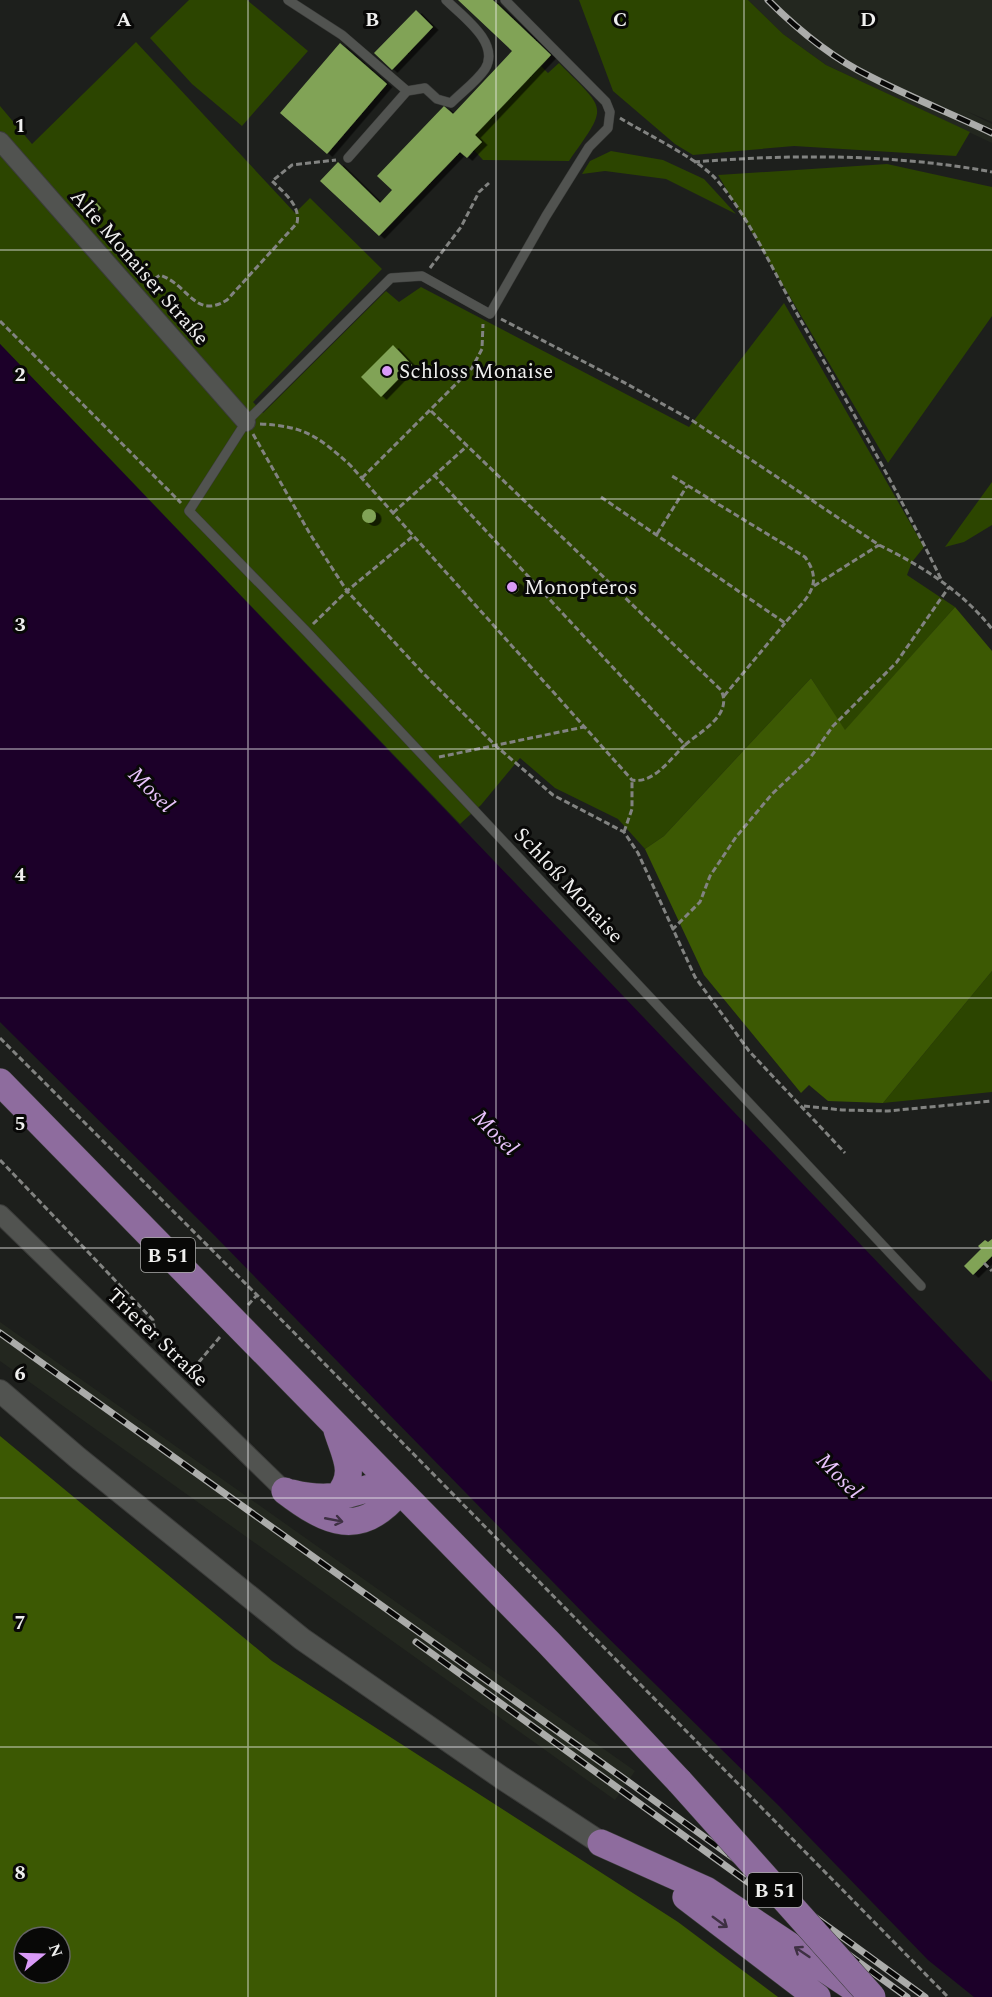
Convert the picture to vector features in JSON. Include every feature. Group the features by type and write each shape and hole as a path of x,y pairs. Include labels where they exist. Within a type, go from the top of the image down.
{"main road":[{"name":"B 51","path":"0,1082 680,1782 872,1997"},
{"path":"336,1427 350,1474 347,1486 337,1497"},
{"path":"394,1486 389,1504 367,1520 335,1522 313,1513 285,1491 317,1498 337,1497 394,1486"},
{"path":"601,1843 688,1899 817,1997"},
{"path":"601,1843 706,1890 867,1997"}],"street":[{"name":"Alte Monaiser Straße","path":"0,141 246,422"},
{"name":"Trierer Straße","path":"0,1214 285,1491"},
{"path":"0,1391 78,1458 302,1639 502,1778 601,1843"}],"lane":[{"path":"288,0 342,35 406,91"},
{"path":"348,158 406,91 425,88 437,99 451,103 485,68 488,56 485,39 446,0"},
{"path":"189,511 246,422 390,278 422,276 487,312 589,147 608,128 610,112 606,102 505,0"},
{"name":"Schloß Monaise","path":"189,511 306,631 921,1286"}],"path":[{"path":"610,112 714,177 755,238 943,582"},
{"path":"692,162 819,156 956,165 992,172"},
{"path":"134,294 160,275 170,278 199,304 215,307 221,304 297,223 299,215 295,205 272,181 292,165 348,158"},
{"path":"422,276 437,261 461,227 479,192 489,183"},
{"path":"362,478 472,368 482,348 487,312 627,384 693,421 879,545 943,582 977,609 992,629"},
{"path":"0,321 189,511"},
{"path":"431,411 721,690 724,696"},
{"path":"246,422 279,424 297,428 322,440 362,478 632,780 640,781 650,778 722,713 724,696 813,587 879,545"},
{"path":"246,422 310,534 347,591 496,746 553,795 624,832 638,853 672,930 702,986 749,1051 845,1153"},
{"path":"393,513 467,446"},
{"path":"435,475 685,745"},
{"path":"672,476 805,557 814,573 813,587"},
{"path":"657,534 687,486"},
{"path":"601,497 785,623"},
{"path":"306,631 347,591 412,536"},
{"path":"672,930 700,902 710,876 736,837 772,794 810,758 832,726 896,663 949,587"},
{"path":"430,763 440,757 585,727"},
{"path":"624,832 632,809 632,780"},
{"path":"0,1038 257,1294 948,1997"},
{"path":"802,1106 888,1111 992,1101"},
{"path":"0,1160 153,1320 156,1344"},
{"path":"984,1263 992,1271"},
{"path":"248,1305 257,1294"},
{"path":"177,1387 221,1336"},
{"path":"181,1366 190,1373"}],"shaded area":[{"path":"748,0 992,0 992,122 966,111 992,124 992,143 826,65 783,34"},
{"path":"0,1322 635,1771 615,1800 0,1361"}],"green space":[{"path":"189,0 247,0 308,51 242,126 192,84 150,38"},
{"path":"579,0 748,0 783,34 826,65 970,132 956,156 794,146 693,155 675,144 613,91"},
{"path":"136,42 295,213 310,198 382,269 253,402 263,413 386,291 399,302 421,287 689,427 784,303 924,547 912,562 907,575 955,607 845,731 811,678 664,836 645,849 618,819 555,788 520,758 481,805 460,824 0,344 0,106 32,144"},
{"path":"559,63 586,91 597,109 591,129 569,161 483,160 474,150 482,142 475,135 541,66 548,73"},
{"path":"611,151 663,160 704,179 736,214 666,179 605,171 582,174 590,161"},
{"path":"887,164 992,187 992,316 888,463 718,175"},
{"path":"992,482 992,525 964,542 945,547"},
{"path":"955,607 992,651 992,971 883,1103 828,1101 809,1085 801,1093 704,975 645,849 664,836 811,678 845,730"},
{"path":"992,971 992,1092 883,1103"},
{"path":"0,1436 272,1661 678,1922 778,1997 0,1997"}],"water":[{"name":"Mosel","path":"0,344 992,1382 992,1997 974,1997 928,1960 779,1806 594,1624 215,1236 0,1022"}],"building":[{"path":"458,0 493,0 551,55 475,135 482,142 467,158 460,152 379,236 320,181 338,162 380,203 392,190 377,176 444,106 453,114 512,51"},
{"path":"416,10 433,27 392,70 374,53"},
{"path":"340,43 387,84 327,154 280,113"},
{"path":"93,199 101,208 95,214 86,205"},
{"name":"Schloss Monaise","path":"393,345 412,365 381,397 361,377"},
{"path":"366,509 372,509 376,516 372,523 366,523 362,519 362,513"},
{"name":"Monopteros","path":"509,580 515,580 519,587 515,594 509,594 505,590 505,584"},
{"path":"992,1239 992,1256 973,1275 964,1266 981,1249 978,1246 985,1240 988,1242"}],"railway":[{"path":"768,0 816,43 843,61 901,92 992,133"},
{"path":"0,1333 630,1783 925,1997"},
{"path":"416,1642 907,1997"}],"place":[{"name":"Schloss Monaise","path":"387,371"},
{"name":"Monopteros","path":"512,587"}]}
